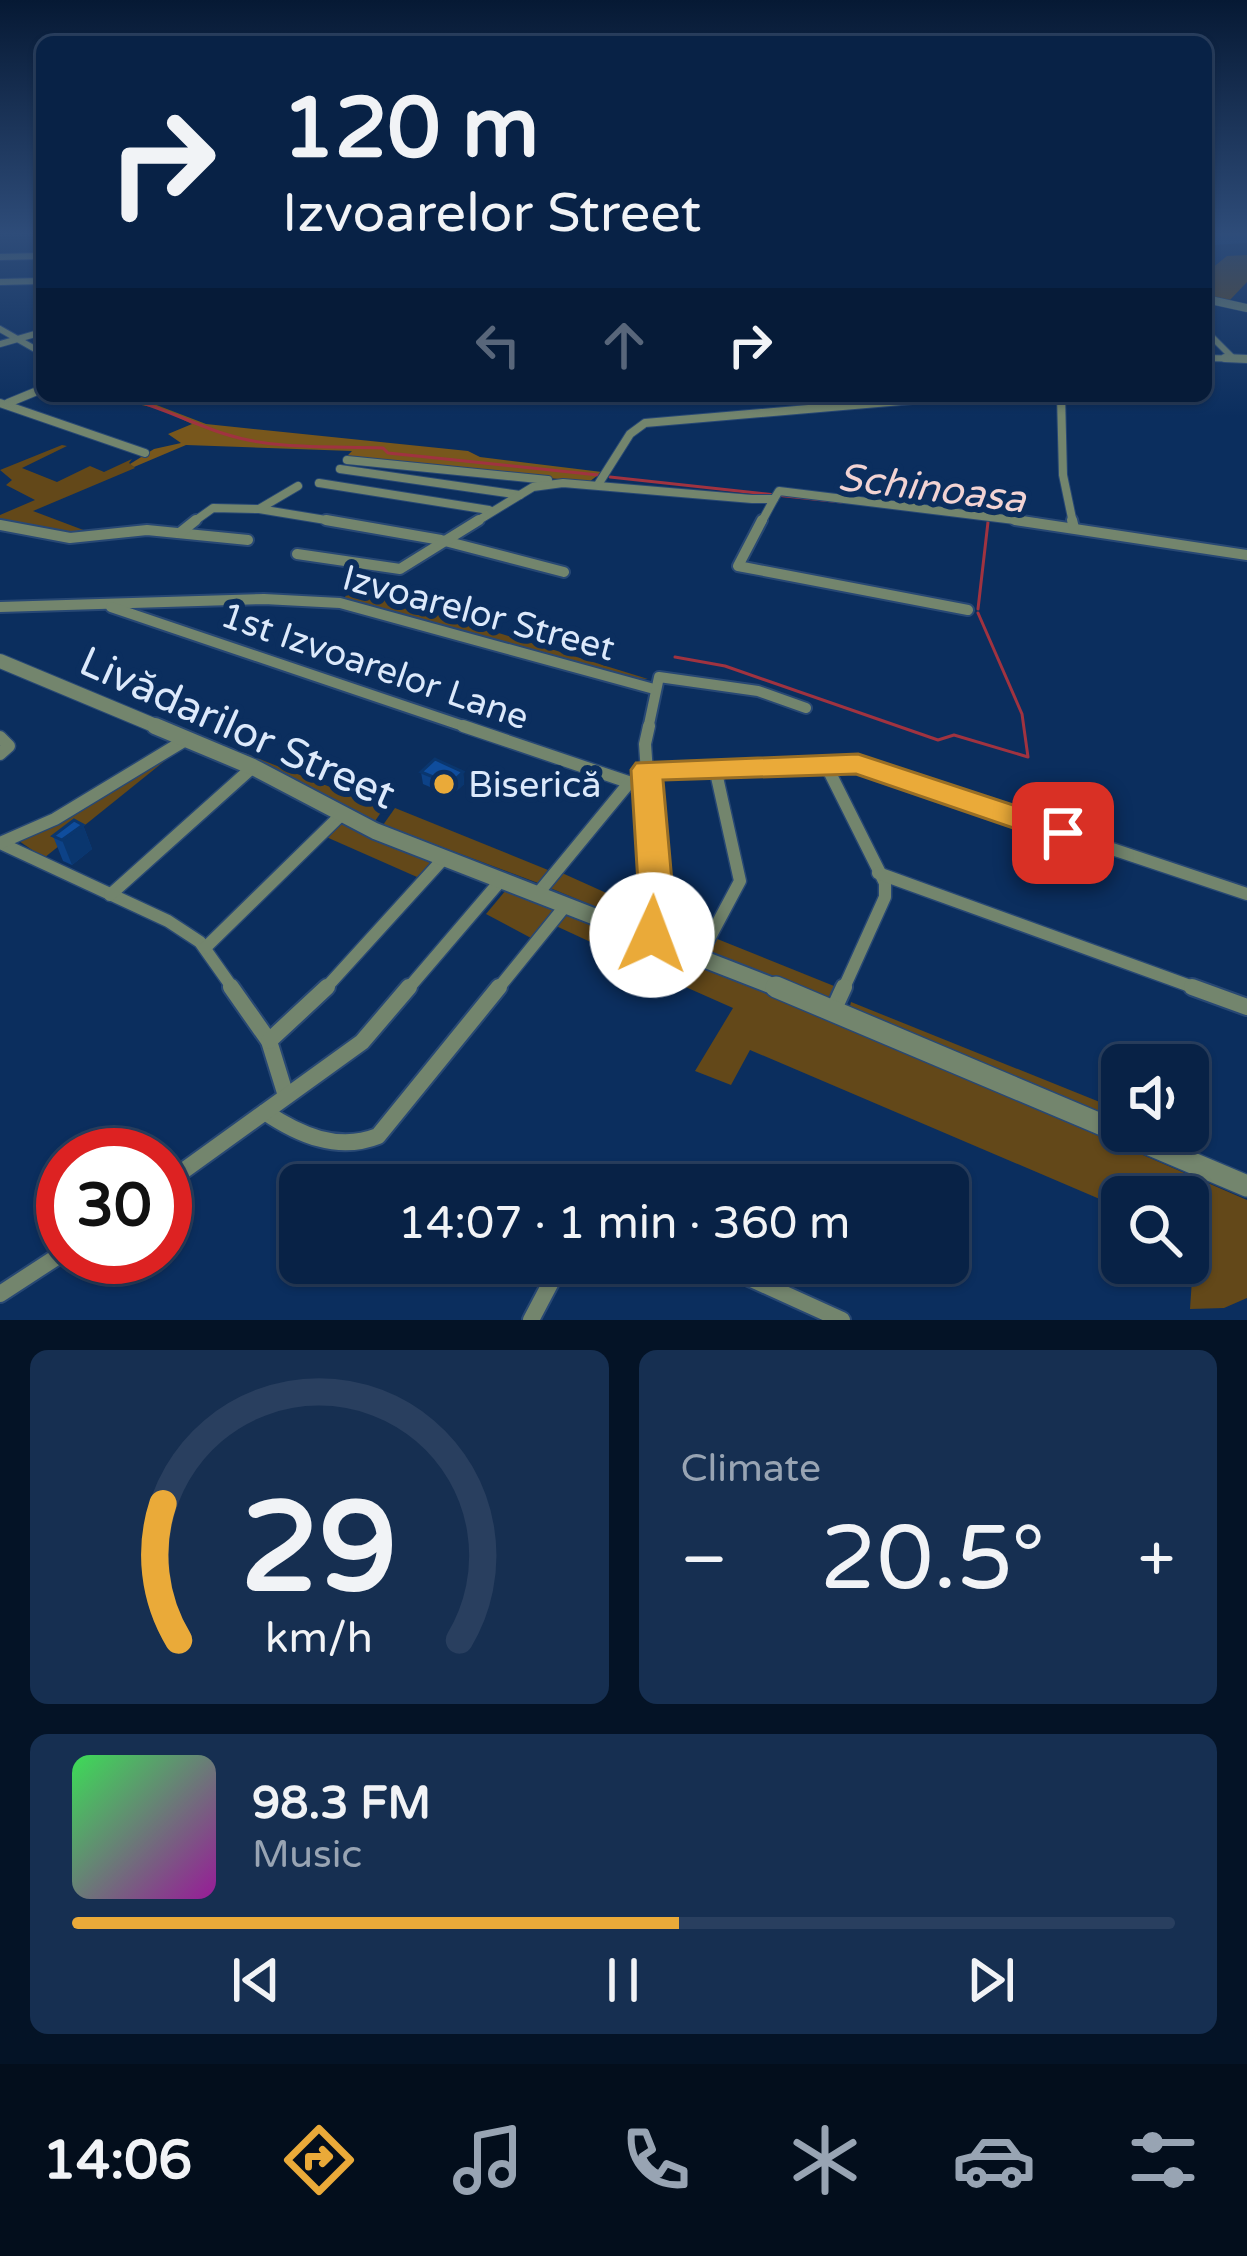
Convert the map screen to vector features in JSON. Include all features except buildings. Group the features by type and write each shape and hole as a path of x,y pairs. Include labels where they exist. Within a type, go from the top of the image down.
{"street":[{"path":"1212,300 1247,308"},
{"path":"0,328 36,349"},
{"path":"0,344 36,334"},
{"path":"1212,337 1234,359"},
{"path":"1212,358 1247,359"},
{"path":"3,404 36,391"},
{"path":"599,484 629,434 644,423 889,402"},
{"path":"1060,402 1063,475 1074,528"},
{"path":"3,404 145,453"},
{"path":"347,460 563,483 776,495 1074,528 1247,555"},
{"path":"340,469 520,495"},
{"path":"320,483 368,495 493,510"},
{"path":"297,554 400,569 520,495 563,483"},
{"path":"259,509 298,486"},
{"path":"776,495 738,566 968,610"},
{"path":"181,532 217,506 259,509 441,540 564,572"},
{"path":"0,525 70,538 132,530 248,540"},
{"name":"Izvoarelor Street","path":"0,607 340,603 654,689"},
{"name":"1st Izvoarelor Lane","path":"102,604 646,788"},
{"name":"Livădarilor Street","path":"0,661 253,767 375,831 448,854 652,935 1247,1186"},
{"name":"Izvoarelor Street","path":"652,935 658,916 646,788 659,677 758,692 806,708"},
{"path":"0,843 56,819 188,739"},
{"path":"647,770 825,763 884,772 1247,894"},
{"path":"825,763 885,897 833,1011"},
{"path":"110,895 253,767"},
{"path":"700,956 740,881 715,768"},
{"path":"540,891 629,783"},
{"path":"205,948 343,812"},
{"path":"0,843 168,921 205,948 269,1041 286,1096"},
{"path":"269,1041 336,980 448,854"},
{"path":"878,873 1247,1007"},
{"path":"192,1165 362,1042 504,876"},
{"path":"266,1112 329,1141 366,1143 378,1136 568,902"},
{"path":"0,1294 36,1271"},
{"path":"530,1320 550,1284"},
{"path":"762,1284 842,1320"}],"shaded area":[{"path":"1212,294 1236,294 1229,301 1212,299"},
{"path":"127,402 149,402 206,424 468,451 480,457 602,472 589,482 355,459 347,456 352,451 186,445 134,467 130,464 154,449 181,443 168,434 192,424 161,409"},
{"path":"67,446 22,468 57,482 90,466 104,472 132,459 129,463 135,468 33,511 86,531 65,534 0,523 0,515 35,500 6,485 12,480 0,470"},
{"path":"353,588 648,679 629,678 343,599"},
{"path":"184,729 378,806 388,802 373,824"},
{"path":"182,747 44,858 16,839"},
{"path":"395,808 548,870 538,883 383,825"},
{"path":"342,820 436,857 417,877 324,836"},
{"path":"562,873 653,914 647,928 550,888"},
{"path":"511,884 560,904 531,938 486,914"},
{"path":"568,909 668,949 641,989 612,975 623,957 556,926"},
{"path":"670,920 834,986 828,1001 662,933"},
{"path":"679,954 1101,1137 1101,1152 1136,1152 1192,1176 1101,1176 1101,1200 750,1050 731,1085 695,1071 733,1008 663,977"},
{"path":"851,1002 1101,1103 1101,1112 849,1010"},
{"path":"1209,1184 1247,1200 1247,1298 1224,1308 1190,1309 1192,1284 1209,1284"}],"waterway":[{"name":"Schinoasa","path":"139,402 263,443 383,448 388,453 598,475"},
{"name":"Schinoasa","path":"610,477 841,502"},
{"path":"978,609 988,522"},
{"path":"675,657 725,666 938,740 954,735 1028,757 1022,714 978,613"}],"place":[{"name":"Biserică","path":"444,784"}],"route":[{"path":"652,935 658,916 647,770 858,764 1063,833"}]}
